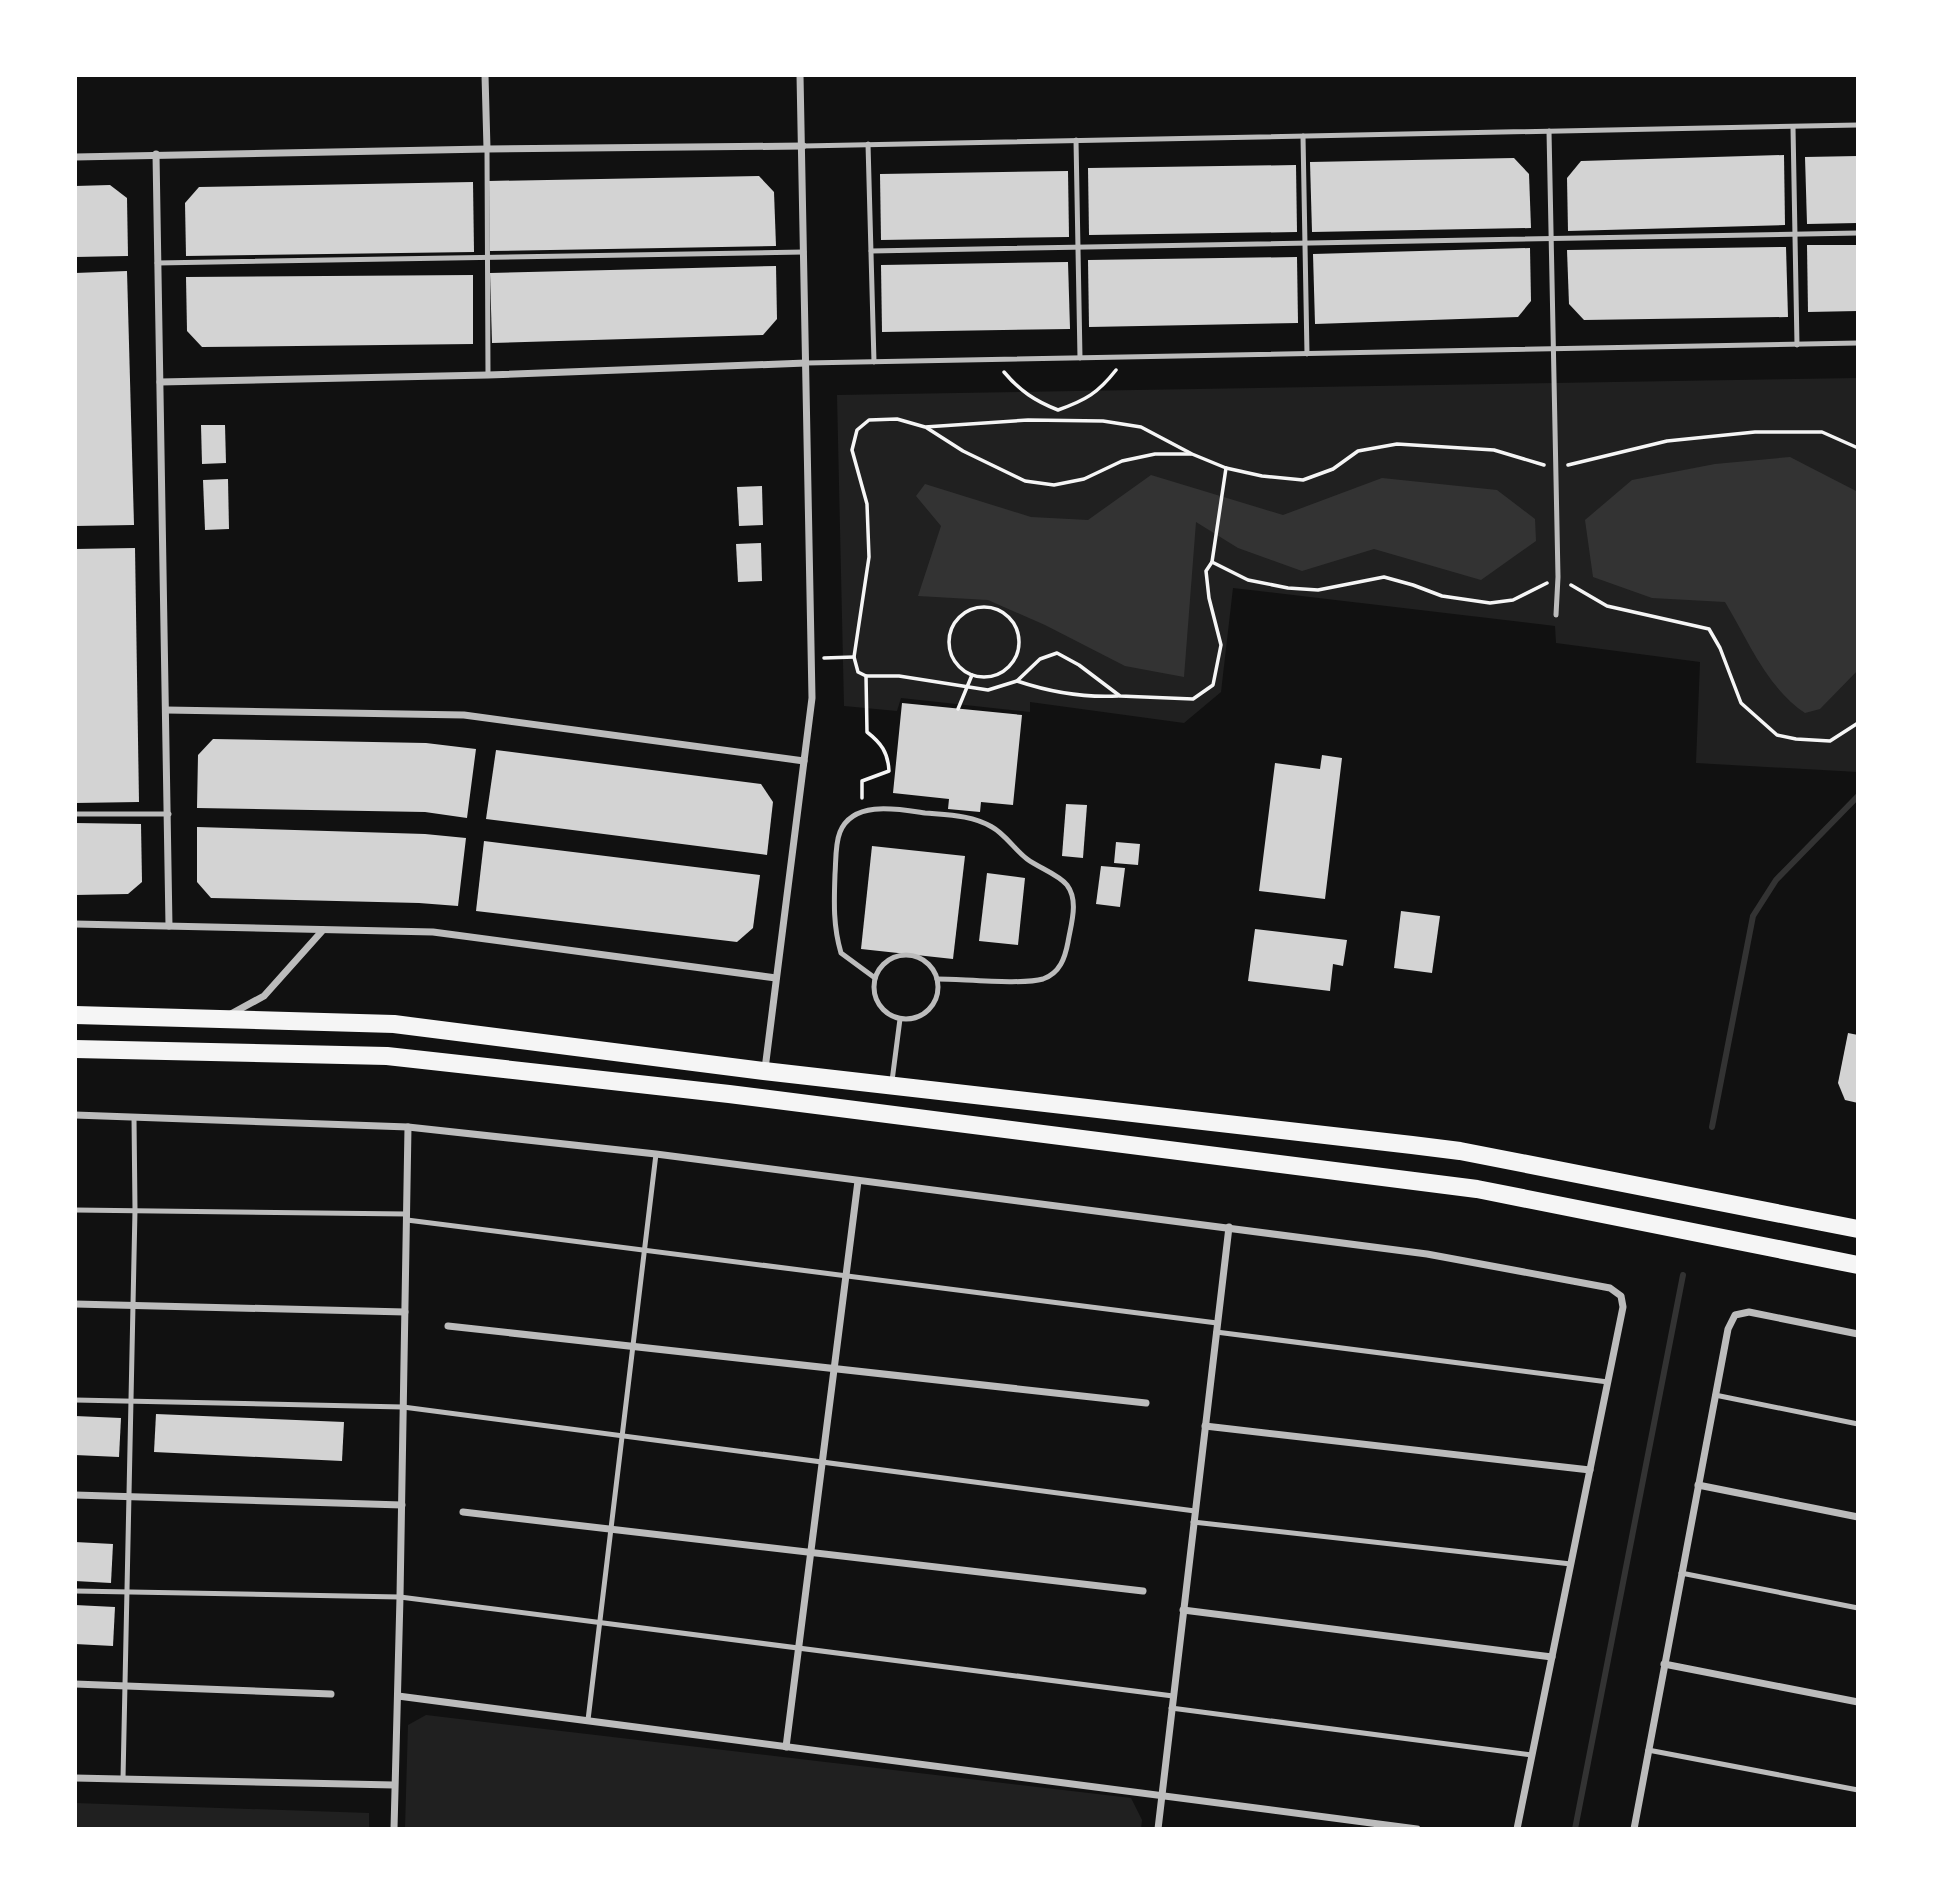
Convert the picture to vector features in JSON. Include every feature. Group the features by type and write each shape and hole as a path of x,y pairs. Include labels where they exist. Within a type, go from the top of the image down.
{"main road":[{"path":"75,1015 394,1024 764,1071 1460,1152 1858,1229"},
{"path":"75,1049 387,1056 729,1094 1477,1189 1858,1265"}],"street":[{"path":"485,75 487,149"},
{"path":"764,1071 812,698 800,75"},
{"path":"75,157 803,146"},
{"path":"156,154 169,926"},
{"path":"160,382 488,375 806,363"},
{"path":"166,710 464,715 804,761"},
{"path":"75,923 433,932 776,978"},
{"path":"222,1019 264,996 323,930"},
{"path":"75,1115 408,1128 656,1154 1427,1254 1610,1288 1621,1296 1623,1307 1517,1829"},
{"path":"394,1829 408,1128"},
{"path":"786,1746 858,1181"},
{"path":"1158,1829 1229,1227"},
{"path":"75,1304 405,1312"},
{"path":"1634,1829 1728,1329 1735,1315 1749,1312 1858,1334"},
{"path":"448,1326 1146,1403"},
{"path":"1205,1426 1590,1471"},
{"path":"1698,1485 1858,1517"},
{"path":"75,1494 402,1504"},
{"path":"463,1512 1143,1591"},
{"path":"1183,1610 1552,1657"},
{"path":"1664,1664 1858,1702"},
{"path":"75,1684 331,1694"},
{"path":"398,1696 1417,1829"},
{"path":"75,1778 394,1785"}],"lane":[{"path":"803,146 1858,125"},
{"path":"1793,127 1797,345"},
{"path":"1549,131 1558,577 1556,615"},
{"path":"1303,136 1307,354"},
{"path":"1076,140 1080,358"},
{"path":"867,144 874,362"},
{"path":"487,149 488,375"},
{"path":"871,251 1858,233"},
{"path":"158,263 804,252"},
{"path":"806,363 1858,343"},
{"path":"875,978 841,953 834,921 838,835 845,822 861,813 881,807 972,818 994,828 1029,861 1066,884 1073,897 1074,911 1065,958 1057,970 1043,979 937,979"},
{"path":"75,814 169,814"},
{"path":"896,957 916,957 925,962 937,979 938,989 929,1009 911,1019 900,1019 890,1015 876,999 875,978 887,962 896,957"},
{"path":"892,1084 900,1019"},
{"path":"123,1779 135,1210 134,1118"},
{"path":"588,1720 656,1154"},
{"path":"75,1210 407,1217 644,1251 1217,1324"},
{"path":"1216,1332 1608,1382"},
{"path":"1715,1395 1858,1424"},
{"path":"75,1401 403,1407 1195,1511"},
{"path":"1193,1522 1571,1564"},
{"path":"1681,1573 1858,1608"},
{"path":"75,1591 400,1597 1172,1696"},
{"path":"1171,1708 1532,1755"},
{"path":"1648,1750 1858,1790"}],"path":[{"path":"994,360 1018,389 1036,401 1058,410 1083,401 1102,388 1126,357"},
{"path":"1058,410 1058,422"},
{"path":"1120,696 1079,665 1057,653 1040,659 1017,681 988,690 899,676 866,676 858,672 853,657 869,557 867,504 852,450 857,430 869,420 897,419 925,427 963,451 1025,481 1054,485 1084,479 1122,461 1155,454 1192,454"},
{"path":"925,427 1028,420 1092,420 1141,428 1226,468 1262,476 1303,480 1333,469 1358,451 1397,444 1494,450 1556,469 1667,440 1755,432 1822,432 1858,448"},
{"path":"1017,681 1059,694 1193,699 1213,685 1221,645 1209,598 1206,571 1212,562 1226,468"},
{"path":"1212,562 1248,580 1288,588 1318,590 1384,577 1413,584 1442,596 1490,603 1513,600 1558,577 1607,606 1709,629 1720,648 1741,703 1777,735 1830,741 1858,723"},
{"path":"992,608 1009,617 1015,626 1019,635 1017,655 1004,671 996,676 972,675 958,667 952,659 949,649 950,629 972,609 992,608"},
{"path":"811,658 853,657"},
{"path":"958,709 972,675"},
{"path":"861,813 863,781 889,771 888,755 867,732 866,676"}],"shaded area":[{"path":"1858,378 1858,772 1696,763 1700,662 1556,643 1555,626 1233,588 1221,692 1184,723 1030,702 1030,712 901,698 897,711 844,706 837,395"},
{"path":"1790,457 1858,492 1858,670 1820,709 1805,713 1792,703 1769,677 1725,602 1652,598 1593,577 1585,520 1632,480 1715,464"},
{"path":"1151,475 1283,515 1382,478 1497,490 1535,519 1536,541 1481,580 1374,549 1302,571 1238,548 1196,522 1184,677 1125,666 1045,625 988,600 918,596 941,526 916,496 925,484 1031,517 1088,520"},
{"path":"426,1715 1131,1798 1142,1820 1141,1829 405,1829 408,1725"},
{"path":"75,1803 369,1813 369,1829 75,1829"}],"building":[{"path":"1784,155 1785,225 1568,231 1567,178 1581,161"},
{"path":"1858,156 1858,223 1807,224 1805,157"},
{"path":"1514,158 1529,174 1531,228 1312,232 1310,162"},
{"path":"1296,165 1297,232 1089,235 1088,168"},
{"path":"1068,171 1069,237 881,240 880,174"},
{"path":"759,176 774,192 776,246 490,251 489,181"},
{"path":"473,182 474,252 186,256 185,203 199,187"},
{"path":"110,185 127,198 128,256 75,257 75,186"},
{"path":"1807,245 1858,245 1858,311 1808,312"},
{"path":"1786,247 1788,317 1584,320 1569,304 1567,250"},
{"path":"1530,248 1531,301 1518,317 1315,324 1313,254"},
{"path":"1297,257 1298,323 1089,327 1088,260"},
{"path":"1068,262 1070,329 882,332 881,265"},
{"path":"776,266 777,319 763,335 492,343 490,273"},
{"path":"127,271 134,525 75,526 75,273"},
{"path":"473,275 473,344 202,347 187,331 186,277"},
{"path":"201,425 225,425 226,463 202,464"},
{"path":"228,479 229,529 205,530 203,480"},
{"path":"762,486 763,525 739,526 737,487"},
{"path":"761,543 762,581 738,582 736,544"},
{"path":"135,548 139,802 75,803 75,549"},
{"path":"902,703 1022,715 1013,805 981,802 980,812 948,809 949,799 893,793"},
{"path":"213,739 426,743 476,749 467,818 425,812 197,808 198,755"},
{"path":"496,750 761,784 773,802 767,855 486,819"},
{"path":"1322,755 1342,758 1325,899 1259,891 1275,763 1320,769"},
{"path":"1066,804 1087,805 1083,858 1062,856"},
{"path":"75,823 141,824 142,882 128,894 75,895"},
{"path":"197,827 425,834 466,838 458,906 211,898 197,882"},
{"path":"484,841 760,875 753,928 737,942 476,911"},
{"path":"1116,842 1140,844 1138,865 1114,863"},
{"path":"872,846 965,856 953,959 861,949"},
{"path":"1101,866 1125,868 1120,907 1096,904"},
{"path":"987,873 1025,878 1018,945 979,941"},
{"path":"1401,911 1440,916 1432,973 1394,968"},
{"path":"1255,929 1347,940 1343,966 1333,964 1330,991 1248,981"},
{"path":"1848,1033 1858,1035 1858,1103 1845,1100 1838,1083"},
{"path":"156,1414 344,1422 342,1461 154,1452"},
{"path":"75,1416 121,1418 119,1457 75,1455"},
{"path":"75,1542 113,1544 111,1583 75,1581"},
{"path":"75,1605 115,1607 113,1646 75,1644"}],"waterway":[{"path":"1712,1127 1753,916 1776,880 1858,796"},
{"path":"1575,1829 1683,1275"}]}
